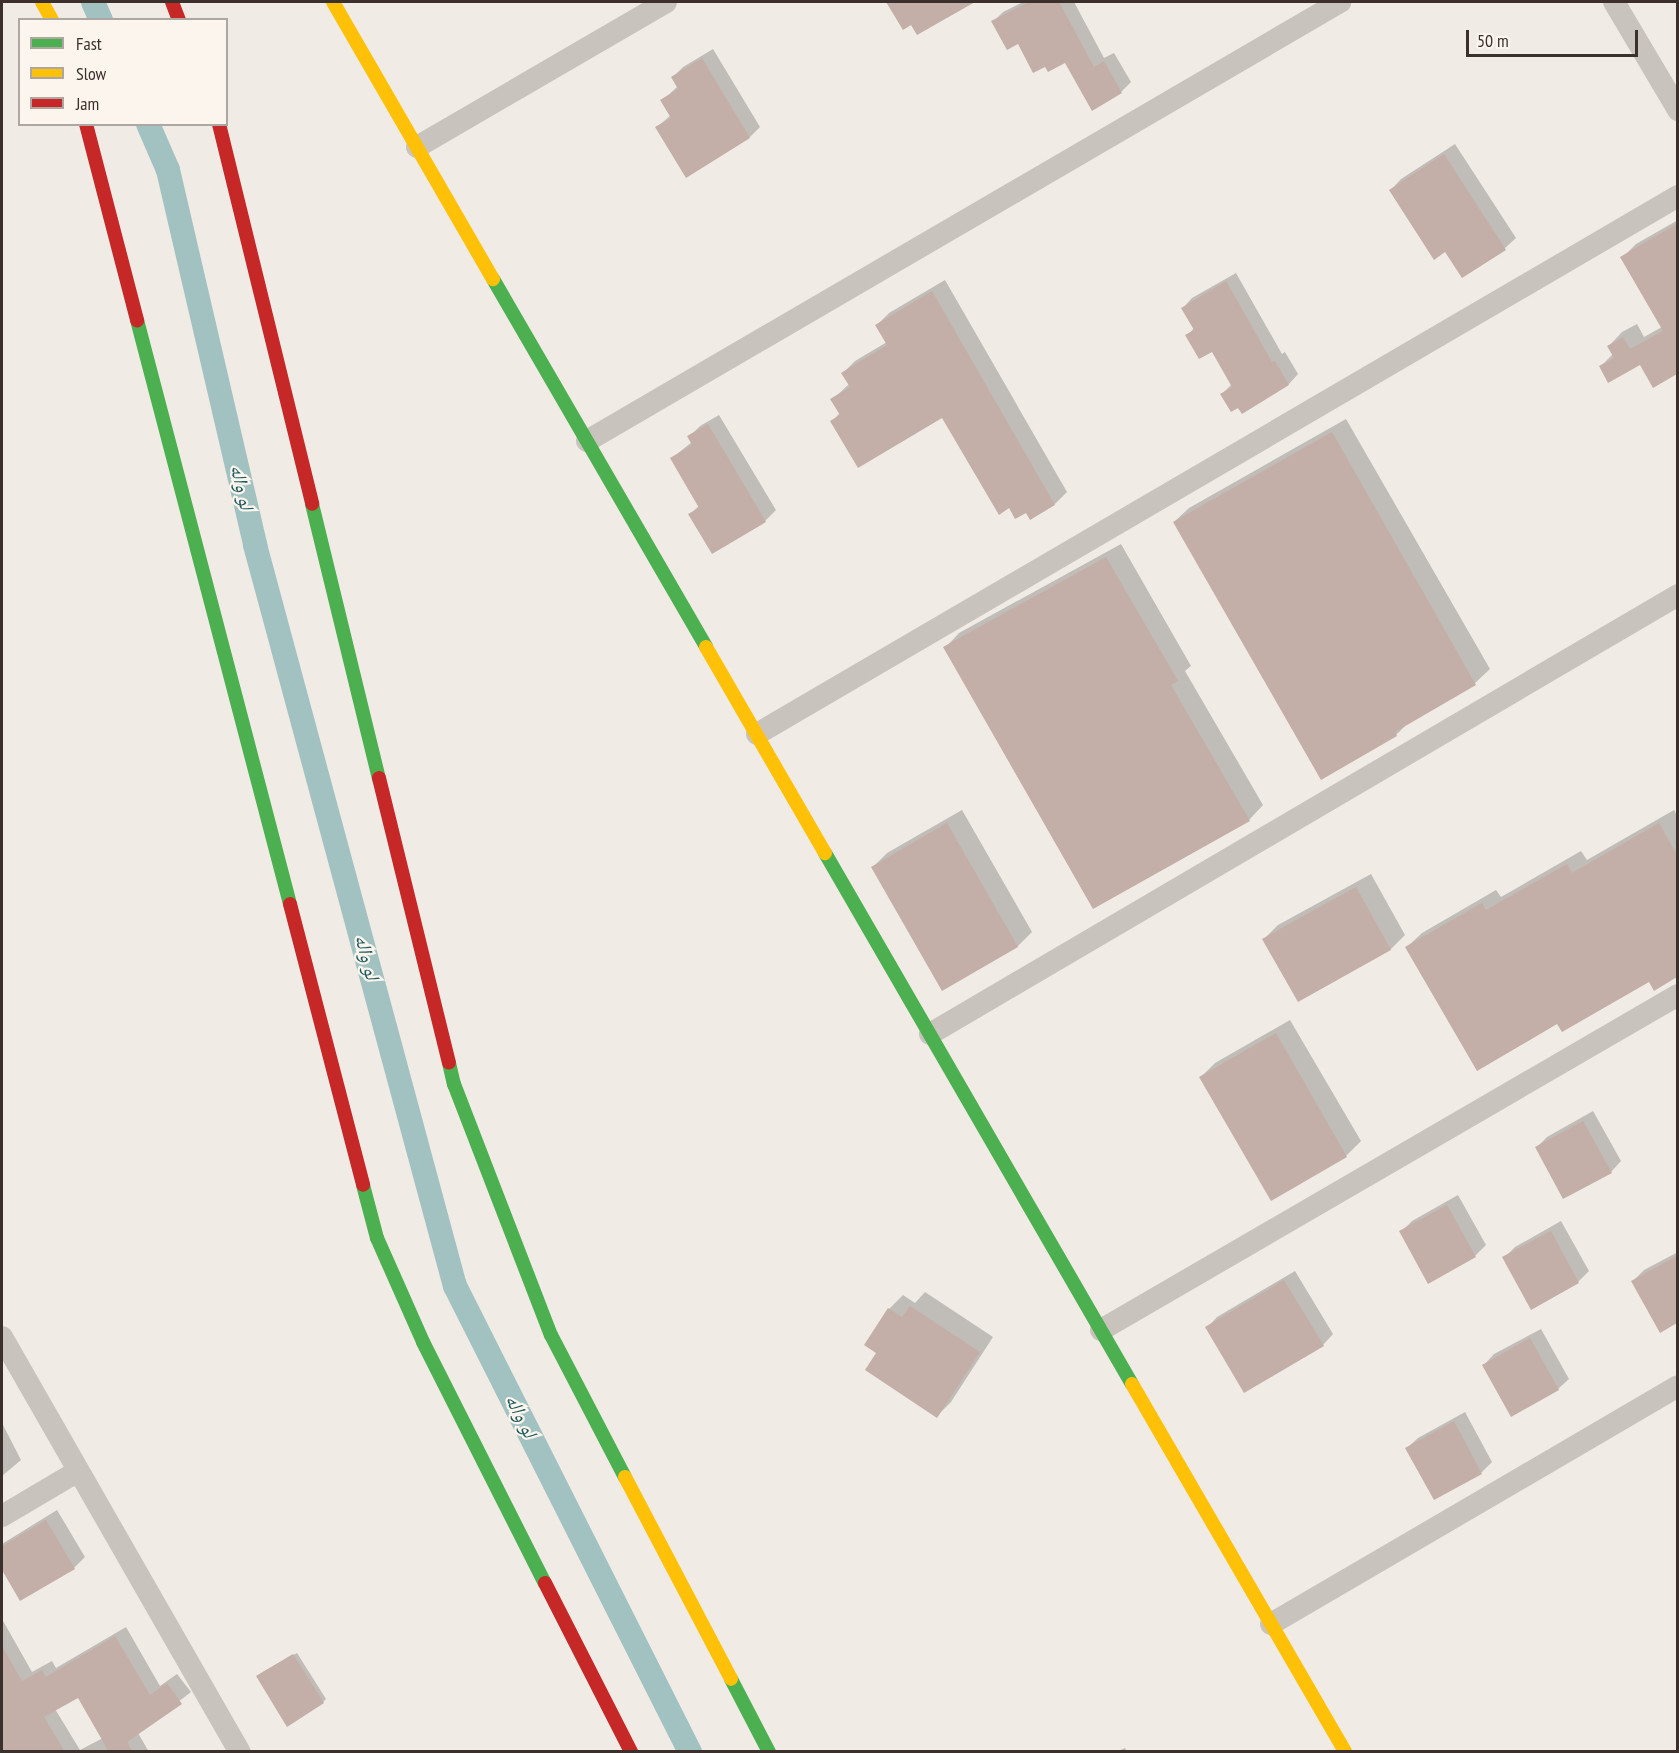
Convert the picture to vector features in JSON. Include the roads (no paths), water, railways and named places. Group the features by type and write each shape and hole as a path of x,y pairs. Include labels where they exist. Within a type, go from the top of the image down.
{"street":[{"path":"42,2 51,18"},
{"path":"172,2 177,18"},
{"path":"333,2 1345,1752"},
{"path":"417,147 666,2"},
{"path":"587,441 1340,2"},
{"path":"1614,2 1677,110"},
{"path":"87,126 377,1238 423,1342 631,1752"},
{"path":"219,126 454,1084 552,1335 769,1752"},
{"path":"757,734 1677,196"},
{"path":"930,1034 1677,596"},
{"path":"1101,1330 1677,995"},
{"path":"2,1337 240,1752"},
{"path":"1271,1624 1677,1386"},
{"path":"2,1516 78,1471"}],"waterway":[{"name":"لو واله","path":"93,2 100,18"},
{"name":"لو واله","path":"149,126 168,170 255,545 455,1286 690,1752"}]}
